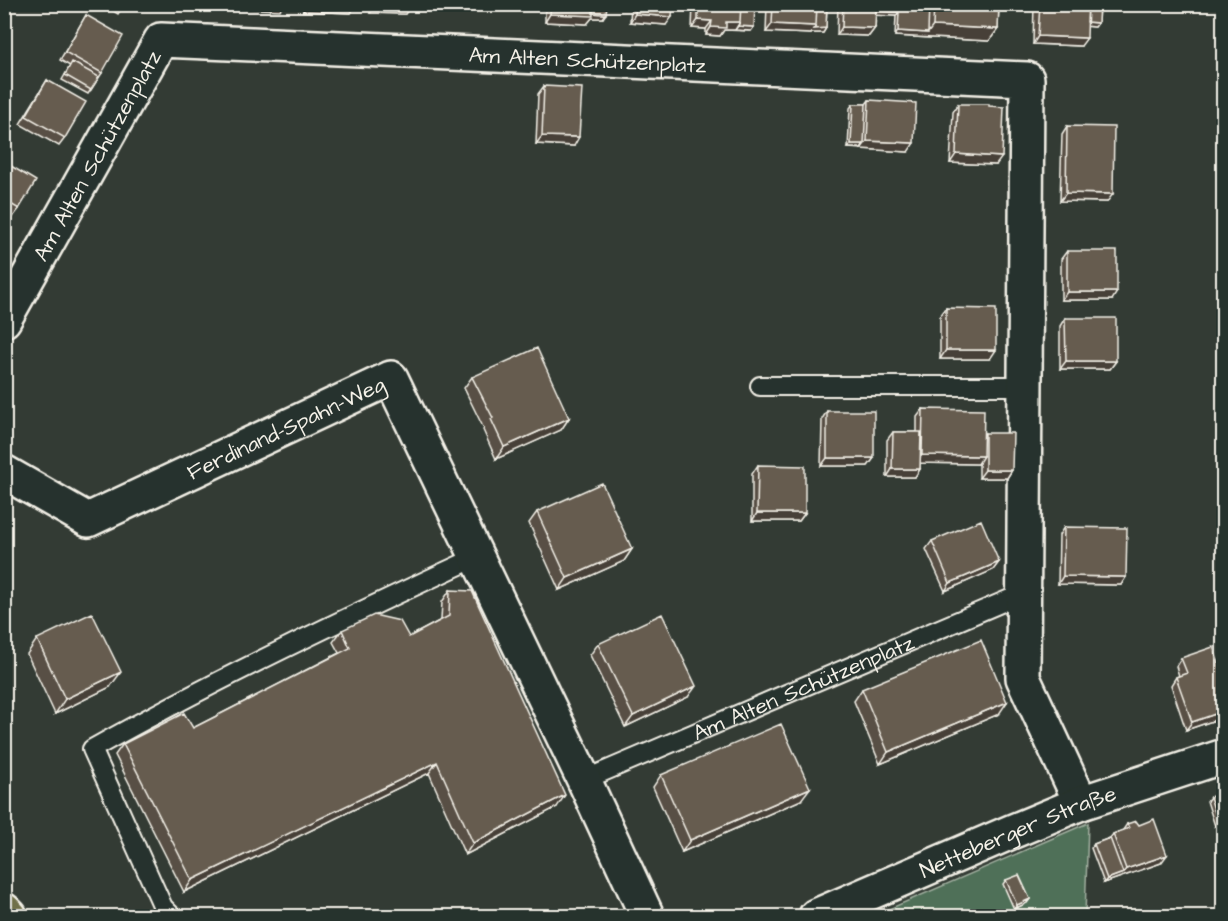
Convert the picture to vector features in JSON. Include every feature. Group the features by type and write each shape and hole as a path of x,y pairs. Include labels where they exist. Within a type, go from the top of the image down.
{"main road":[{"path":"4,910 10,916"}],"street":[{"name":"Am Alten Schützenplatz","path":"4,320 161,40 1027,79 1023,678 1082,804"},
{"name":"Ferdinand-Spahn-Weg","path":"4,472 88,520 391,378 647,916"},
{"name":"Netteberger Straße","path":"816,916 1082,804 1224,756"}],"lane":[{"path":"760,386 1025,386"},
{"path":"172,916 163,907 92,749 140,722 340,621 477,557"},
{"name":"Am Alten Schützenplatz","path":"584,780 1024,593"}],"green space":[{"path":"1088,823 1085,916 873,916"}],"building":[{"path":"411,4 411,6 376,5"},
{"path":"551,4 593,4 593,16 550,14"},
{"path":"593,4 607,4 606,14 593,13"},
{"path":"636,4 673,4 672,17 635,14"},
{"path":"698,4 741,4 740,22 726,22 726,28 711,27 712,21 698,20"},
{"path":"741,4 755,4 754,27 738,26"},
{"path":"773,4 817,4 816,26 772,24"},
{"path":"817,4 827,4 826,28 814,29"},
{"path":"843,4 876,4 875,28 842,27"},
{"path":"876,4 929,4 928,33 898,31 899,12 876,11"},
{"path":"934,4 999,4 998,29 933,26"},
{"path":"1040,4 1088,4 1087,38 1038,36"},
{"path":"1088,4 1099,4 1098,23 1087,22"},
{"path":"86,15 123,36 102,73 65,52"},
{"path":"72,62 99,77 91,90 65,75"},
{"path":"47,80 86,102 65,138 26,116"},
{"path":"544,86 582,88 579,137 542,136"},
{"path":"869,100 916,103 914,143 867,141"},
{"path":"853,104 866,104 864,144 851,144"},
{"path":"958,104 989,104 989,106 1004,107 1002,157 956,154"},
{"path":"1067,126 1114,127 1113,194 1066,193"},
{"path":"6,163 36,181 19,209 4,200 4,166"},
{"path":"1067,251 1117,251 1117,292 1067,292"},
{"path":"946,308 996,309 996,350 946,350"},
{"path":"1065,318 1116,318 1116,361 1066,361"},
{"path":"537,348 569,418 504,447 491,419 493,418 472,377"},
{"path":"923,409 984,410 983,456 922,455"},
{"path":"827,411 874,411 874,458 827,458"},
{"path":"893,432 921,432 920,469 892,469"},
{"path":"985,433 1013,433 1012,470 985,470"},
{"path":"758,465 805,466 805,513 757,513"},
{"path":"602,483 632,549 567,578 537,512"},
{"path":"981,520 999,562 950,583 932,541"},
{"path":"1064,527 1127,528 1126,577 1063,576"},
{"path":"450,590 472,591 565,795 473,843 437,762 192,880 123,744 184,713 193,728 350,648 342,630 374,615 400,621 409,637 449,616"},
{"path":"92,613 121,672 65,699 37,639"},
{"path":"662,614 696,686 633,716 598,644"},
{"path":"981,640 1007,702 888,752 862,689"},
{"path":"1213,647 1224,678 1224,711 1192,722 1176,677 1187,673 1181,658"},
{"path":"781,724 810,788 690,840 661,775"},
{"path":"1224,793 1224,820 1218,822 1210,797"},
{"path":"1154,819 1167,855 1126,869 1113,834 1129,828 1127,824 1136,821 1139,825"},
{"path":"1110,838 1123,873 1107,879 1094,844"},
{"path":"1019,875 1030,899 1017,905 1006,880"}]}
